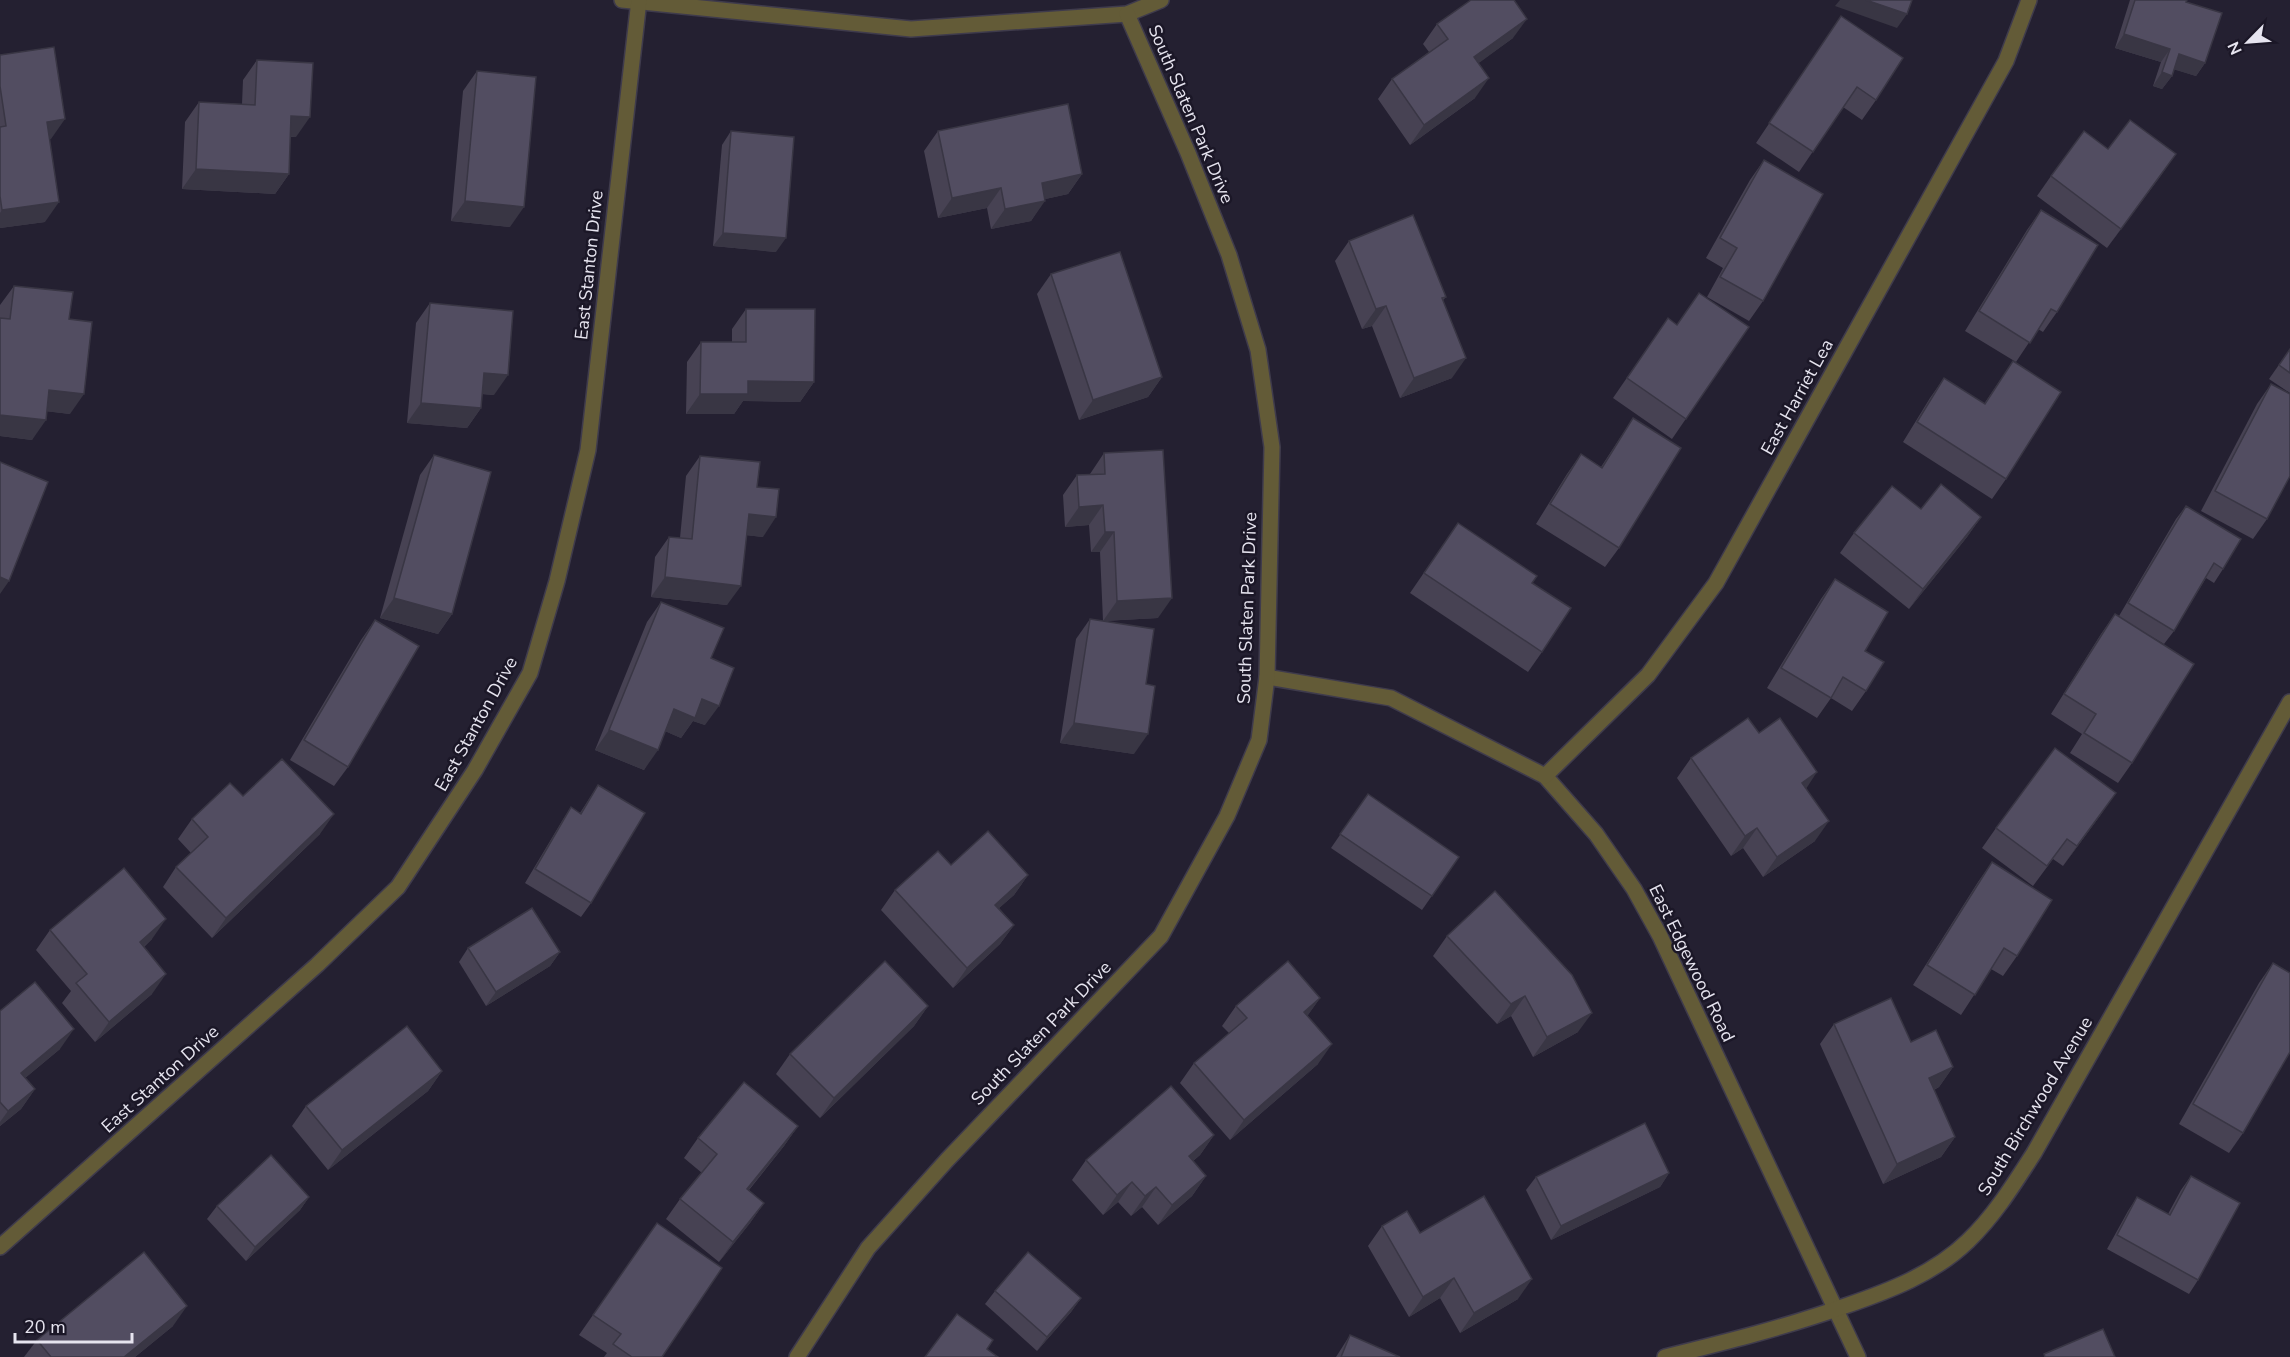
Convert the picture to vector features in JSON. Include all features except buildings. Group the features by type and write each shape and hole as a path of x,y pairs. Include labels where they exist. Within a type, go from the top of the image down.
{"street":[{"path":"622,0 911,29 1127,14 1161,0"},
{"name":"East Harriet Lea","path":"1545,776 1648,675 1716,583 2006,61 2029,0"},
{"name":"East Stanton Drive","path":"0,1246 317,965 398,887 476,770 530,673 556,581 588,450 638,1"},
{"name":"South Slaten Park Drive","path":"797,1357 868,1248 947,1160 1161,936 1227,816 1259,740 1267,677 1272,447 1258,350 1229,255 1188,153 1127,14"},
{"name":"East Edgewood Road","path":"1267,677 1391,698 1545,776 1596,834 1634,889 1660,936 1858,1357"},
{"name":"South Birchwood Avenue","path":"1665,1357 1771,1330 1889,1291 1935,1268 1968,1241 2002,1202 2034,1153 2290,702"}]}
